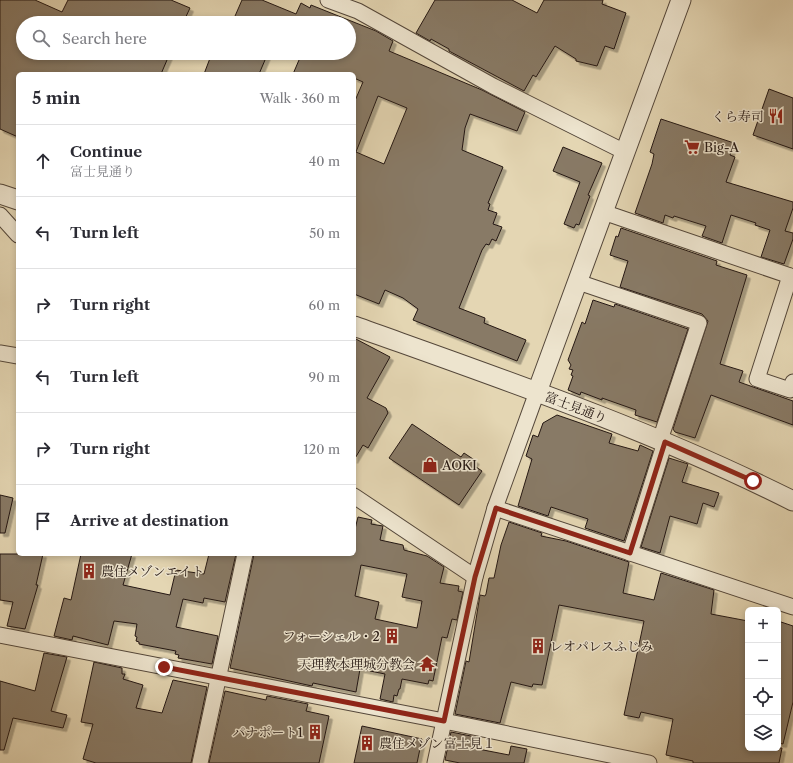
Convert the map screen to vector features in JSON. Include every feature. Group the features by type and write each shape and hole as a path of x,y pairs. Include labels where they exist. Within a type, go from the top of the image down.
{"street":[{"path":"328,0 358,11 493,86 625,152"},
{"path":"435,763 475,577 496,508 680,0"},
{"path":"0,194 16,199"},
{"path":"604,212 792,277 757,379 790,390 793,382"},
{"path":"0,215 16,234"},
{"path":"578,282 699,323 630,553"},
{"name":"富士見通り","path":"356,327 537,392 663,441 709,460 793,501"},
{"path":"0,353 16,356"},
{"path":"356,497 475,577"},
{"path":"496,508 793,607"},
{"path":"200,763 245,556"},
{"path":"0,636 444,721 648,763"}],"building":[{"path":"0,0 35,0 62,12 68,0 171,0 190,8 186,16 16,16 16,60 167,60 162,72 16,72 16,136 0,129"},
{"path":"242,0 262,0 296,14 301,3 310,8 311,5 338,16 235,16"},
{"path":"435,0 512,0 537,13 544,0 603,0 602,4 626,13 614,49 605,46 597,66 576,61 576,59 555,46 536,77 533,75 524,91 449,51 449,49 431,39 430,41 416,33"},
{"path":"356,23 376,31 393,41 389,51 482,90 525,112 517,131 470,114 465,128 462,150 503,167 488,203 490,204 488,210 497,213 493,224 502,227 496,241 492,239 489,245 486,244 482,250 459,308 485,318 484,323 526,340 517,361 413,320 418,309 403,298 385,290 379,304 356,295 356,152 356,98 363,82 356,79 356,72 294,72 299,60 356,60","holes":["378,96 407,108 384,164 356,152"]},
{"path":"209,60 265,60 260,72 205,72"},
{"name":"くら寿司","path":"769,89 793,98 793,149 753,135"},
{"path":"661,119 734,143 730,155 735,157 726,182 793,202 793,208 785,231 793,233 793,239 784,264 761,257 770,230 755,225 756,223 731,215 722,243 702,236 706,226 674,216 673,218 665,215 663,223 635,213 652,164 654,154 650,152"},
{"path":"563,147 602,163 588,195 590,196 579,225 576,224 574,228 564,224 580,182 553,171"},
{"path":"621,228 717,261 716,265 747,275 720,364 743,371 739,382 793,401 793,425 711,395 695,438 675,432 673,429 708,321 702,314 620,287 628,261 610,255 616,236 618,237"},
{"path":"593,300 614,307 615,304 688,329 657,422 635,415 636,410 602,398 602,400 581,392 580,395 568,390 573,376 571,375 573,370 569,369 571,365 568,360 582,322 585,324"},
{"path":"356,339 390,357 367,398 386,408 388,413 368,448 363,445 356,457"},
{"path":"557,415 612,434 609,443 638,451 640,445 653,451 624,541 585,528 588,519 551,507 548,516 518,506 532,459 526,456 533,435 538,437 543,423"},
{"path":"412,424 461,457 464,453 476,461 473,465 482,471 459,505 389,458"},
{"path":"669,458 688,464 682,482 719,493 714,507 703,503 697,524 670,516 660,553 641,547"},
{"path":"0,495 13,498 5,533 0,533"},
{"path":"358,517 372,520 371,524 383,526 380,540 403,545 404,550 427,556 444,567 440,583 459,586 458,591 463,592 457,620 452,619 447,638 442,637 433,681 429,680 428,684 402,679 400,689 397,696 394,695 393,702 380,699 385,674 360,669 356,692 313,683 312,686 230,668 254,556 356,556 356,525","holes":["361,565 407,574 402,597 422,601 417,628 375,619 379,602 355,596"]},
{"path":"509,522 542,533 541,536 566,541 629,562 623,593 654,600 661,573 714,590 711,614 745,620 745,751 781,751 782,748 779,763 693,763 693,761 666,755 673,719 641,712 639,718 624,715 644,621 559,605 542,685 533,684 532,687 511,682 500,723 455,714 466,661 469,662 480,595 485,596 489,578 494,578 501,545"},
{"path":"0,554 16,554 16,556 43,556 36,585 38,585 25,629 7,626 13,602 0,600"},
{"path":"81,556 131,556 123,585 170,595 176,570 204,574 208,556 236,556 225,602 204,598 203,603 183,599 176,627 218,636 212,664 178,658 179,655 175,654 176,651 139,644 139,642 136,641 137,637 135,636 137,624 114,621 108,645 73,636 72,640 54,636 64,598 71,600"},
{"path":"781,622 793,626 793,702 783,744 781,744"},
{"path":"44,653 67,657 51,711 67,715 63,728 13,718 4,750 0,750 0,681 35,691"},
{"path":"94,662 122,668 122,674 125,674 123,679 143,685 136,708 162,713 173,680 207,687 191,763 96,763 83,759 93,724 81,722"},
{"path":"225,691 266,700 267,696 308,704 306,711 329,716 319,763 209,763"},
{"path":"362,726 422,739 417,763 354,763"},
{"path":"451,732 476,737 473,748 509,755 511,746 527,749 524,763 460,763 445,760"}],"place":[{"name":"くら寿司","path":"776,116"},
{"name":"Big-A","path":"692,147"},
{"name":"AOKI","path":"430,465"},
{"name":"農住メゾンエイト","path":"89,571"},
{"name":"フォーシェル・2","path":"392,636"},
{"name":"レオパレスふじみ","path":"538,646"},
{"name":"天理教本理城分教会","path":"427,664"},
{"name":"パナポート1","path":"315,732"},
{"name":"農住メゾン富士見１","path":"367,743"}],"route":[{"path":"164,667 444,721 475,577 496,508 630,553 665,442 709,460 753,481"}]}
